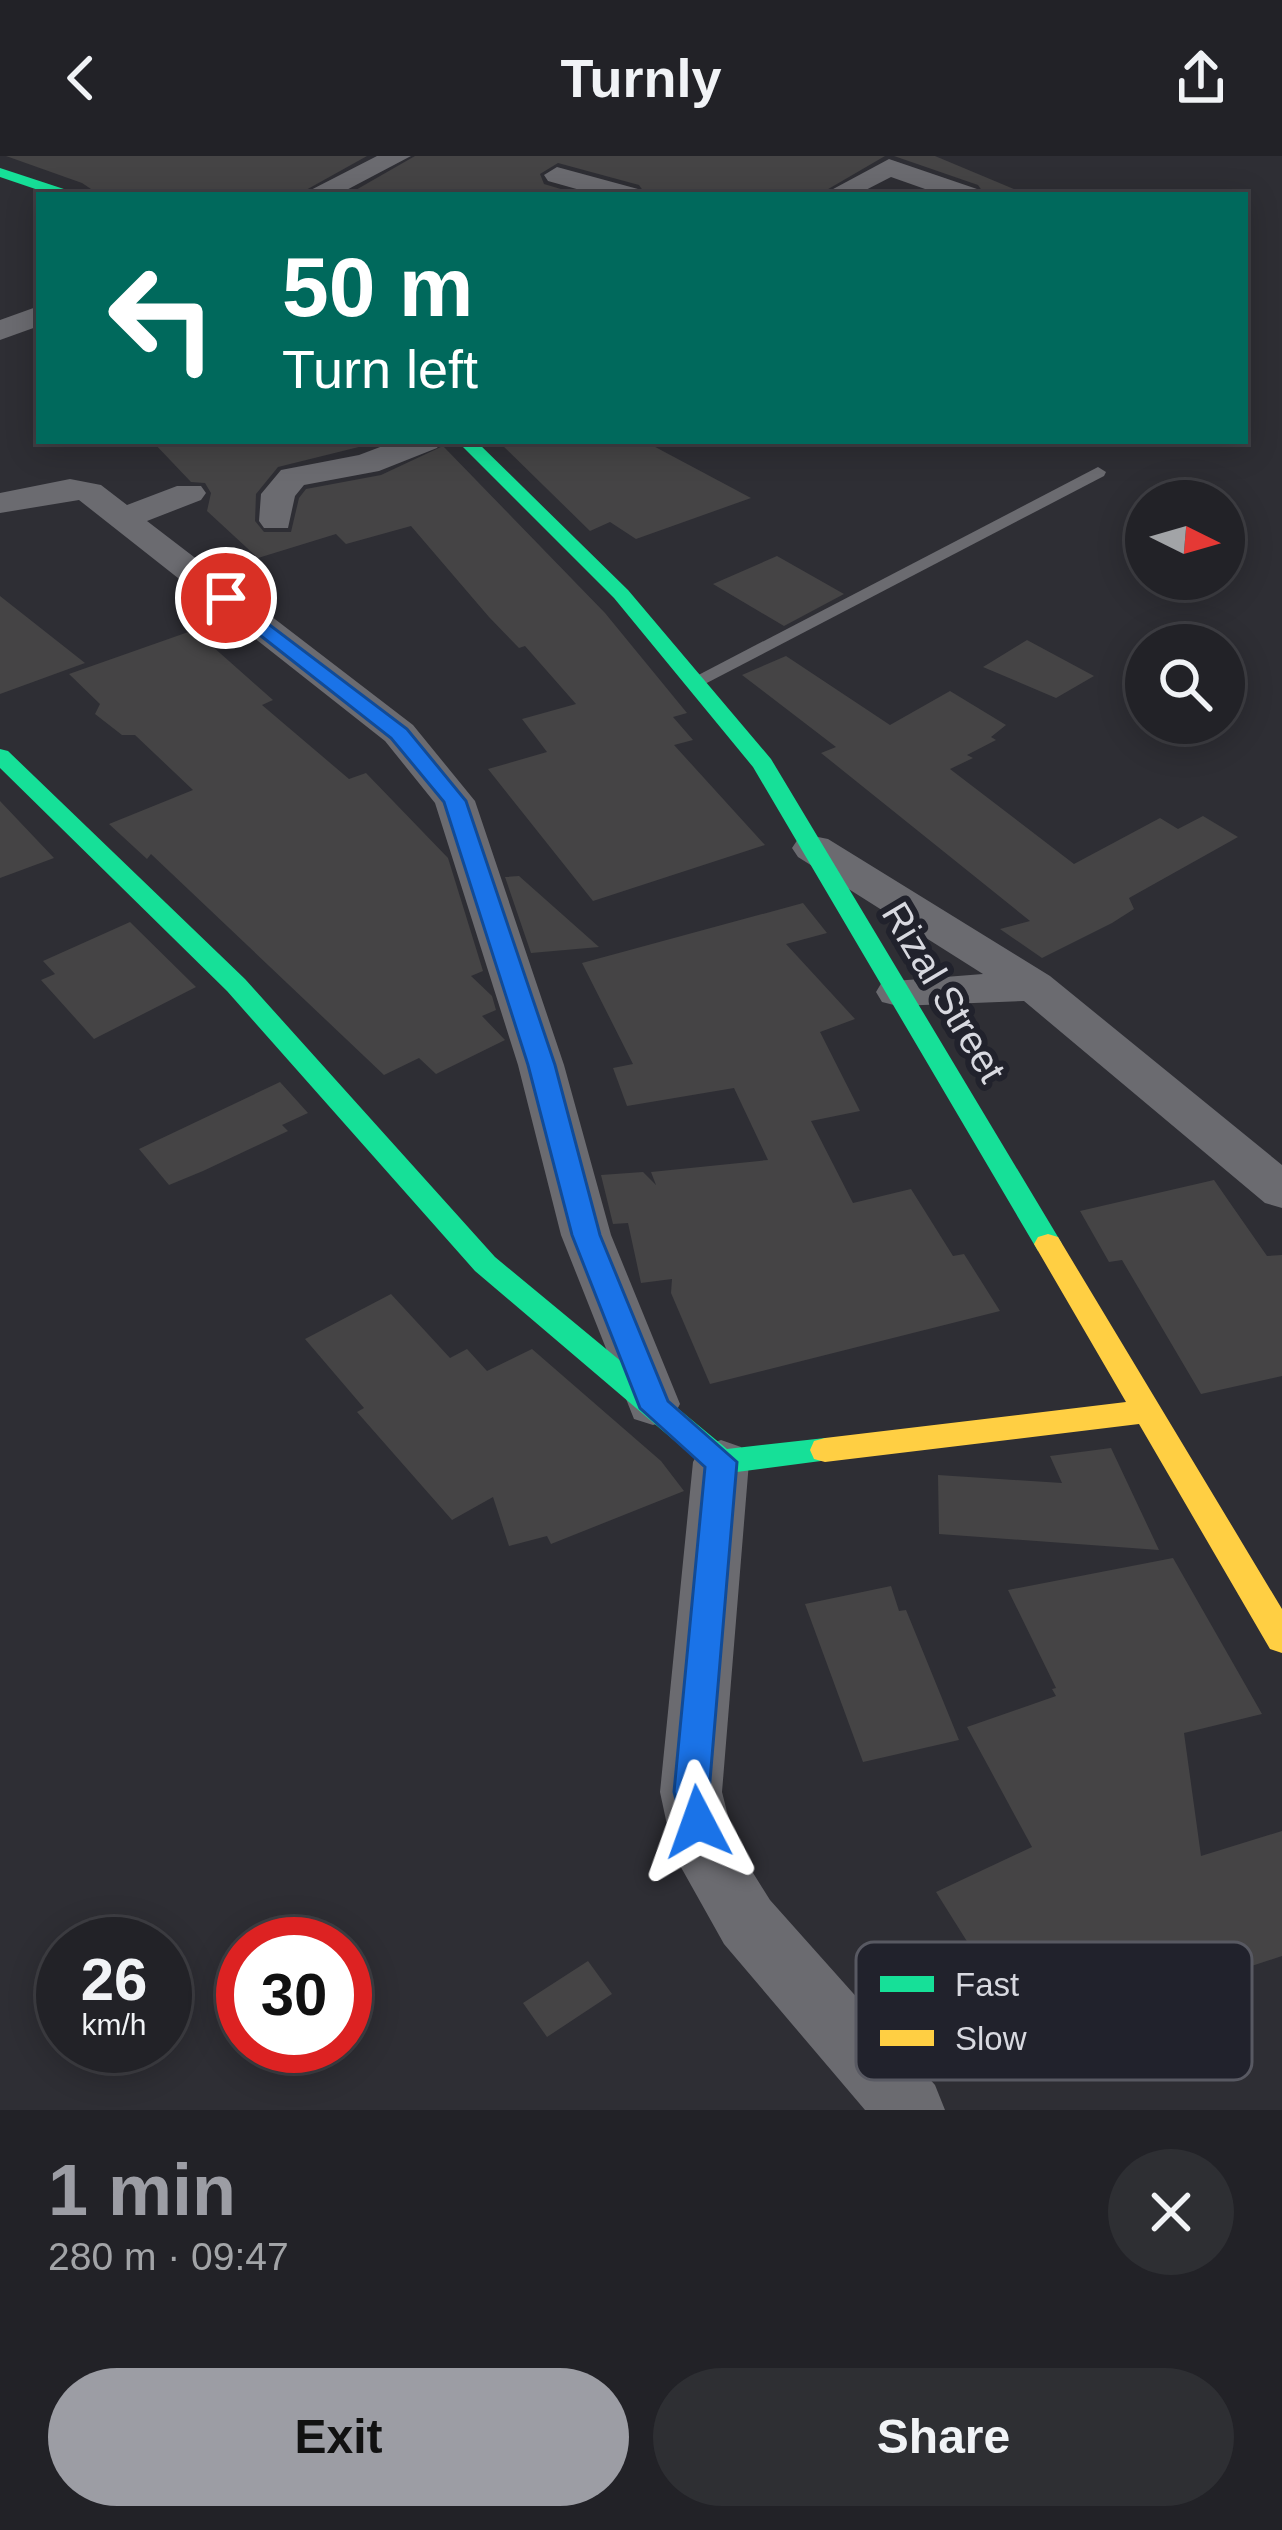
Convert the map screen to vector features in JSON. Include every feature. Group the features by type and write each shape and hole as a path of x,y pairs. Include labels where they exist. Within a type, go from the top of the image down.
{"street":[{"path":"322,192 398,156"},
{"path":"857,156 959,192"},
{"path":"842,192 889,167"},
{"path":"0,172 59,192"},
{"path":"557,175 617,192"},
{"path":"354,177 392,189"},
{"path":"0,331 36,316"},
{"path":"276,520 278,494 293,477 367,464 417,444"},
{"name":"Rizal Street","path":"469,444 621,593 763,764 1282,1639"},
{"path":"0,503 70,489 89,492 399,734 455,801 542,1065 586,1235 655,1408"},
{"path":"123,518 189,493"},
{"path":"0,756 236,985 484,1264 722,1462 1147,1411"},
{"path":"813,848 1034,986 1282,1191"},
{"path":"898,992 1034,986"},
{"path":"722,1462 692,1792 705,1853 747,1922 856,2048"},
{"path":"884,2080 910,2110"}],"lane":[{"path":"694,682 1098,472"}],"building":[{"path":"6,156 367,156 302,192 96,192"},
{"path":"415,156 885,156 823,192 644,192 639,185 558,163 540,174 544,184 571,192 352,192"},
{"path":"894,156 935,156 1021,192 983,192 978,185"},
{"path":"155,444 371,444 278,467 256,494 255,521 264,532 291,532 299,498 306,489 381,475 443,446 605,613 687,713 673,717 693,740 674,745 765,845 593,901 488,769 547,752 522,719 576,704 525,646 519,648 489,617 411,526 346,544 336,534 258,558 207,511 211,493 205,483 191,482"},
{"path":"501,444 650,444 751,498 636,539 610,522 590,531"},
{"path":"777,556 844,594 784,626 713,584"},
{"path":"0,596 85,663 0,694"},
{"path":"194,630 273,700 262,705 349,779 366,773 448,858 483,971 471,976 492,996 496,1010 482,1016 505,1040 436,1074 419,1058 384,1075 151,854 147,859 109,824 193,790 135,735 122,735 95,714 100,704 69,674"},
{"path":"1027,640 1094,676 1056,698 983,667"},
{"path":"786,656 890,725 950,691 1006,725 991,737 996,740 950,769 1074,864 1160,818 1178,829 1203,816 1238,837 1129,898 1134,909 1112,923 1042,958 1000,929 1030,921 821,753 836,747 742,675"},
{"path":"0,801 54,858 0,878"},
{"path":"519,876 599,947 531,953 505,877"},
{"path":"803,903 827,933 786,944 855,1019 820,1032 860,1111 811,1121 853,1203 911,1189 953,1256 964,1254 1000,1311 710,1384 671,1293 672,1279 641,1283 628,1223 613,1224 601,1175 643,1172 656,1185 651,1172 768,1160 734,1088 627,1106 613,1068 633,1064 582,963"},
{"path":"130,922 196,987 94,1039 41,980 55,974 43,961"},
{"path":"280,1082 308,1113 282,1125 288,1131 169,1185 139,1149"},
{"path":"1214,1180 1267,1256 1282,1255 1282,1376 1201,1394 1122,1260 1109,1262 1080,1211"},
{"path":"391,1294 450,1358 467,1349 487,1371 532,1349 661,1461 684,1491 551,1544 547,1536 509,1546 493,1497 452,1520 357,1412 364,1408 305,1339"},
{"path":"1111,1448 1159,1550 939,1534 938,1475 1062,1483 1050,1456"},
{"path":"1173,1558 1262,1714 1184,1733 1201,1856 1282,1831 1282,1956 1252,1966 1252,1942 967,1942 936,1892 1032,1847 967,1727 1056,1696 1008,1590"},
{"path":"891,1586 899,1611 906,1610 959,1740 863,1762 805,1604"},
{"path":"588,1961 612,1994 547,2037 523,2003"}],"traffic: fast":[{"path":"0,172 59,192"},
{"path":"469,444 621,594 763,764 1048,1244"},
{"path":"0,756 236,985 485,1264 721,1462 825,1450"}],"traffic: slow":[{"path":"1048,1244 1282,1639"},
{"path":"825,1450 1147,1411"}],"route":[{"path":"226,598 399,734 455,801 542,1065 586,1235 655,1408 722,1462 692,1792 698,1822"}]}
